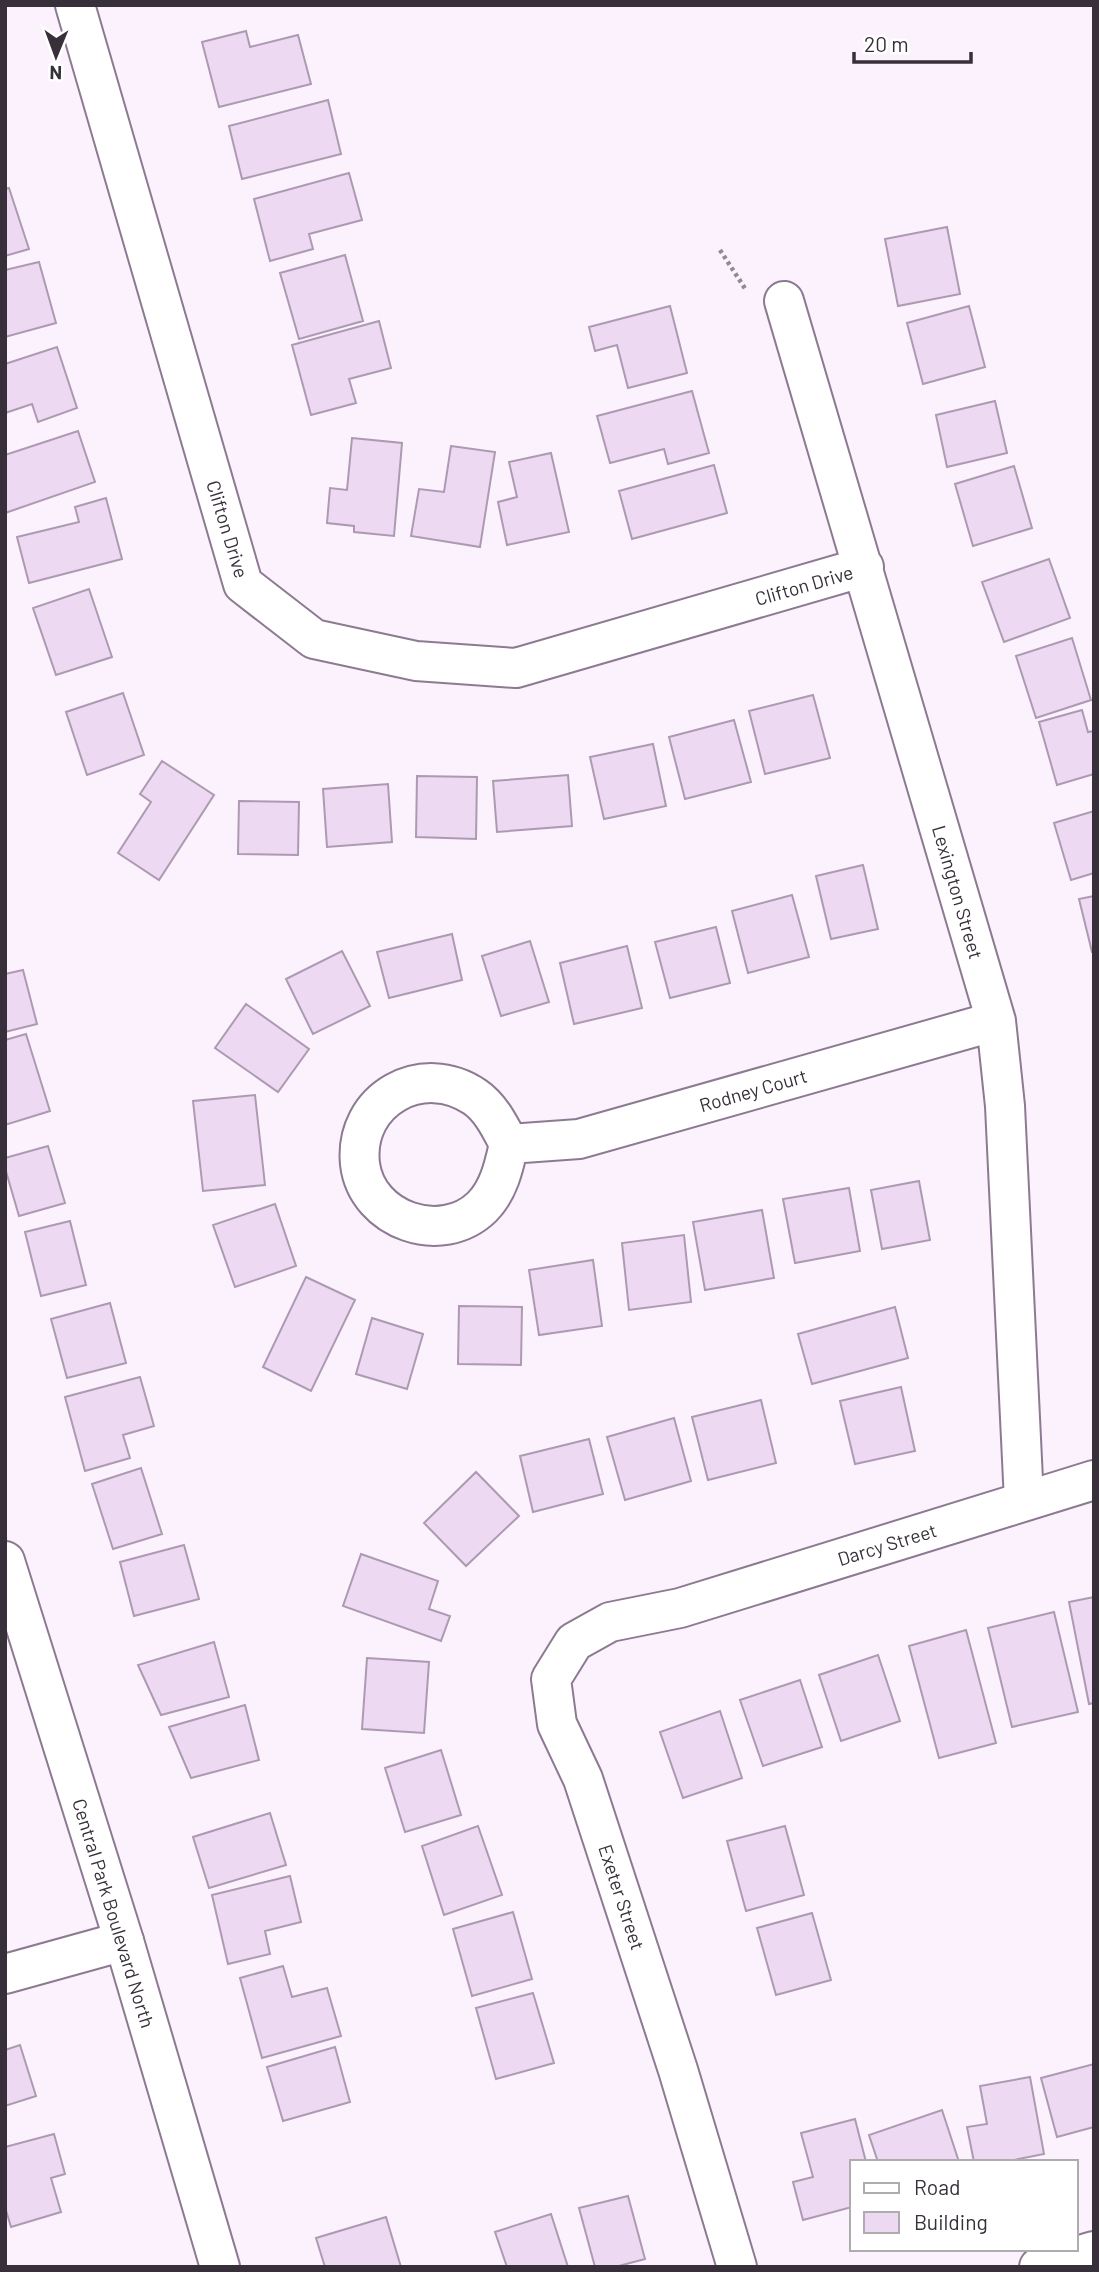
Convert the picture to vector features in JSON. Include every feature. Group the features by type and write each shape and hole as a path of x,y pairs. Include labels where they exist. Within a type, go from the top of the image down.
{"street":[{"name":"Clifton Drive","path":"75,5 243,584 314,639 416,661 516,668 864,567"},
{"name":"Lexington Street","path":"784,300 996,1021 1005,1106 1024,1501"},
{"name":"Rodney Court","path":"509,1144 579,1139 996,1021"},
{"name":"Darcy Street","path":"680,1608 1094,1480"},
{"name":"Central Park Boulevard North","path":"5,1561 124,1941 220,2267"},
{"name":"Exeter Street","path":"680,1608 610,1622 574,1642 551,1679 557,1724 583,1779 678,2070 737,2267"},
{"path":"5,1974 124,1941"},
{"path":"1039,2267 1094,2251"}],"building":[{"path":"246,31 250,47 298,35 311,84 219,107 202,42"},
{"path":"328,100 341,154 242,179 229,126"},
{"path":"349,173 362,220 309,234 313,249 270,261 254,199"},
{"path":"9,188 29,249 5,256 5,189"},
{"path":"947,227 960,294 898,306 885,239"},
{"path":"345,255 363,321 299,339 280,273"},
{"path":"39,262 56,323 5,337 5,270"},
{"path":"670,306 687,373 628,388 617,345 595,351 589,327"},
{"path":"969,306 985,367 923,384 907,323"},
{"path":"379,321 391,368 349,379 356,403 311,415 292,345"},
{"path":"57,347 77,408 38,422 32,404 5,413 5,364"},
{"path":"692,391 709,453 668,464 664,449 610,463 597,416"},
{"path":"995,401 1007,453 947,467 936,415"},
{"path":"78,431 95,482 5,513 5,455"},
{"path":"352,438 402,443 394,536 354,532 354,526 327,523 330,488 347,490"},
{"path":"451,446 495,452 480,547 411,536 419,489 444,492"},
{"path":"551,453 569,532 507,545 498,502 517,497 509,462"},
{"path":"714,465 727,513 632,539 619,491"},
{"path":"1014,466 1032,528 973,546 955,484"},
{"path":"106,498 122,559 29,583 17,537 79,522 75,507"},
{"path":"1049,559 1070,618 1004,642 982,582"},
{"path":"89,589 112,657 56,675 33,608"},
{"path":"1072,638 1091,700 1036,718 1016,656"},
{"path":"123,693 144,755 87,775 66,712"},
{"path":"813,695 830,758 765,774 749,711"},
{"path":"1082,710 1088,732 1094,731 1094,774 1057,785 1039,722"},
{"path":"734,720 751,782 685,799 669,737"},
{"path":"653,744 666,806 604,819 590,757"},
{"path":"162,761 214,795 159,880 118,853 151,802 140,794"},
{"path":"568,775 572,826 497,832 493,781"},
{"path":"417,776 477,777 476,839 416,837"},
{"path":"388,784 392,842 327,847 323,789"},
{"path":"239,801 299,802 298,855 238,854"},
{"path":"1094,811 1094,873 1071,880 1054,823"},
{"path":"863,865 878,929 831,939 816,876"},
{"path":"792,895 809,957 748,973 732,911"},
{"path":"1094,896 1094,952 1092,952 1079,899"},
{"path":"716,927 730,983 670,998 655,942"},
{"path":"452,934 462,980 389,998 377,952"},
{"path":"530,941 549,1002 501,1016 482,956"},
{"path":"627,946 642,1008 574,1024 560,963"},
{"path":"342,951 370,1006 313,1034 286,979"},
{"path":"23,970 37,1024 5,1032 5,974"},
{"path":"246,1004 309,1049 278,1092 215,1048"},
{"path":"26,1034 50,1111 5,1125 5,1040"},
{"path":"255,1095 265,1185 203,1191 193,1101"},
{"path":"48,1146 65,1203 19,1216 5,1168 5,1158"},
{"path":"919,1181 930,1240 882,1249 871,1190"},
{"path":"849,1188 860,1251 795,1263 783,1199"},
{"path":"275,1204 296,1266 235,1287 213,1225"},
{"path":"762,1210 774,1278 705,1290 693,1222"},
{"path":"70,1221 86,1285 41,1296 25,1232"},
{"path":"684,1235 691,1302 629,1310 622,1243"},
{"path":"593,1260 602,1326 539,1335 529,1270"},
{"path":"306,1277 355,1300 311,1391 263,1367"},
{"path":"110,1303 126,1363 67,1378 51,1319"},
{"path":"459,1306 522,1307 521,1365 458,1364"},
{"path":"895,1307 908,1358 812,1384 798,1334"},
{"path":"372,1318 423,1334 407,1389 356,1374"},
{"path":"140,1377 154,1426 123,1435 130,1458 85,1471 65,1397"},
{"path":"901,1387 915,1451 855,1464 840,1401"},
{"path":"761,1400 776,1463 708,1480 692,1417"},
{"path":"674,1418 691,1481 625,1500 607,1437"},
{"path":"589,1439 603,1494 533,1512 520,1456"},
{"path":"141,1468 162,1534 113,1549 92,1484"},
{"path":"476,1472 519,1516 466,1566 424,1523"},
{"path":"184,1545 199,1599 134,1616 120,1562"},
{"path":"361,1554 438,1581 429,1609 450,1616 441,1641 343,1606"},
{"path":"1094,1597 1094,1703 1089,1704 1069,1602"},
{"path":"1054,1612 1078,1712 1012,1727 988,1628"},
{"path":"966,1630 996,1743 939,1758 909,1646"},
{"path":"214,1642 229,1697 161,1715 138,1665"},
{"path":"878,1655 900,1721 841,1741 819,1675"},
{"path":"367,1658 429,1662 424,1733 362,1729"},
{"path":"800,1680 822,1747 763,1766 740,1700"},
{"path":"245,1705 259,1760 191,1778 169,1727"},
{"path":"720,1711 742,1778 683,1798 660,1732"},
{"path":"441,1750 461,1815 405,1832 385,1768"},
{"path":"270,1813 286,1865 209,1888 193,1837"},
{"path":"478,1826 502,1895 444,1915 422,1846"},
{"path":"785,1826 804,1895 746,1911 727,1841"},
{"path":"290,1876 301,1922 265,1931 270,1954 228,1964 212,1895"},
{"path":"513,1912 532,1979 472,1996 453,1929"},
{"path":"812,1913 831,1980 776,1995 757,1928"},
{"path":"283,1966 292,1997 327,1988 341,2036 262,2058 240,1978"},
{"path":"533,1993 554,2063 496,2079 476,2008"},
{"path":"20,2045 36,2096 5,2106 5,2050"},
{"path":"335,2047 350,2102 283,2121 267,2067"},
{"path":"1094,2064 1094,2127 1057,2137 1041,2078"},
{"path":"1030,2077 1044,2154 1014,2160 974,2160 967,2127 987,2124 980,2086"},
{"path":"942,2110 958,2160 877,2160 869,2135"},
{"path":"855,2119 865,2160 850,2160 850,2208 803,2220 793,2182 813,2177 801,2133"},
{"path":"54,2134 65,2174 51,2178 61,2212 11,2227 5,2207 5,2147"},
{"path":"628,2196 645,2259 615,2267 595,2267 579,2208"},
{"path":"551,2214 568,2267 507,2267 495,2232"},
{"path":"386,2217 401,2267 325,2267 316,2238"}]}
